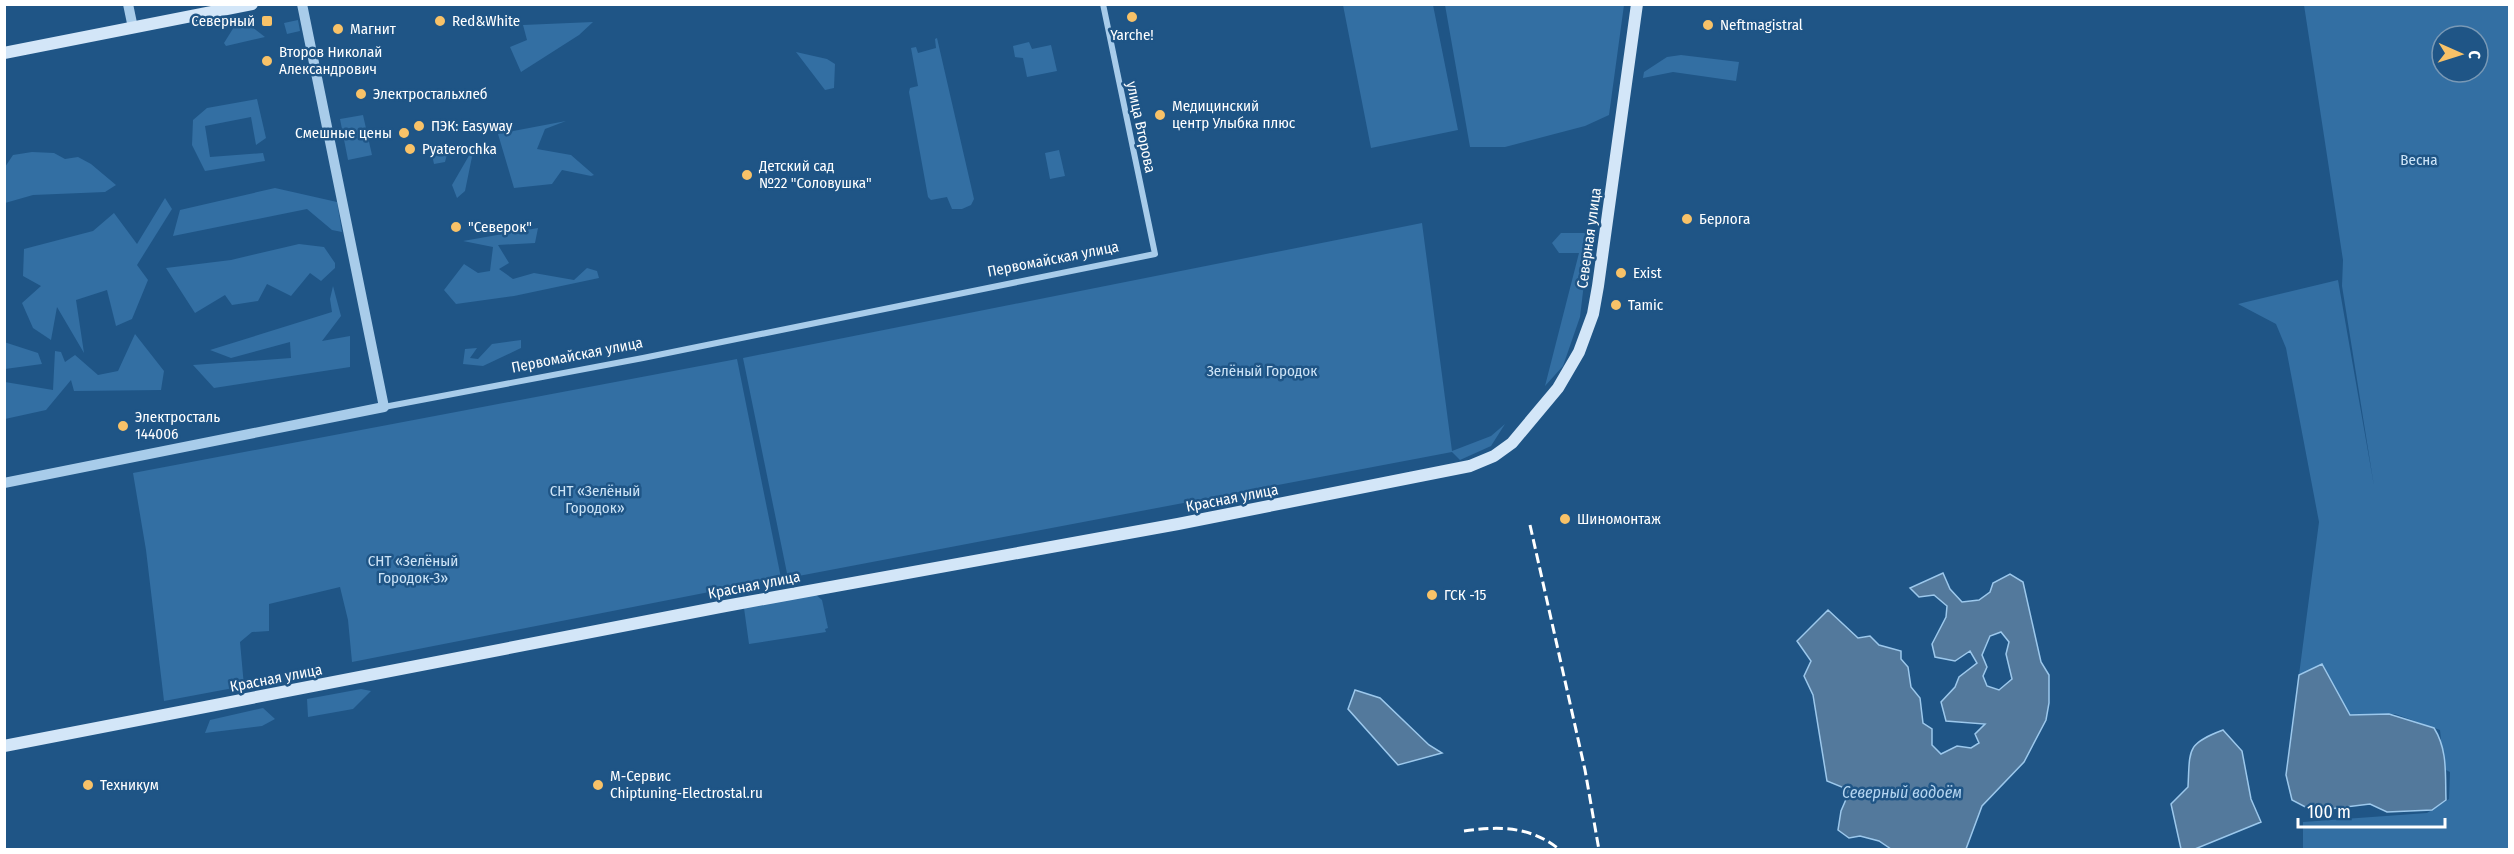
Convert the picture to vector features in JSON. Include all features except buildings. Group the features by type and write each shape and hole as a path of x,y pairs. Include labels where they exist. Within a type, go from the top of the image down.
{"main road":[{"path":"4,53 252,4"},
{"name":"Северная улица","path":"1505,448 1521,433 1558,388 1579,352 1593,314 1637,4"},
{"name":"Красная улица","path":"4,746 720,607 1376,486 1470,466 1505,448"}],"street":[{"path":"128,4 134,28"},
{"path":"302,4 384,407"},
{"name":"улица Второва","path":"1103,4 1155,254"},
{"name":"Первомайская улица","path":"4,483 632,360 1155,254"}],"green space":[{"path":"1343,5 1433,5 1458,130 1371,148"},
{"path":"1445,5 1624,5 1609,115 1585,126 1505,147 1470,147"},
{"name":"Весна","path":"2304,5 2509,5 2509,849 2303,849 2303,822 2427,813 2449,799 2450,772 2444,769 2440,730 2395,714 2350,715 2322,664 2299,675 2319,522 2286,348 2276,324 2238,304 2338,280 2374,486 2342,286 2343,260"},
{"path":"298,20 300,31 287,34 284,23"},
{"path":"593,22 579,35 521,72 510,47 527,40 523,25"},
{"path":"248,24 265,37 226,46 224,43 234,27"},
{"path":"937,38 974,199 971,205 962,209 952,209 947,197 931,200 928,197 909,92 910,88 918,86 911,48 916,47 918,53 936,48 935,39"},
{"path":"1029,42 1032,49 1051,45 1057,71 1027,77 1023,58 1015,57 1013,46"},
{"path":"796,52 827,59 835,64 834,88 825,90"},
{"path":"1681,55 1739,62 1736,81 1673,72 1643,78 1644,72 1667,57"},
{"path":"257,99 266,138 256,145 251,117 205,126 210,157 263,153 265,161 205,171 192,145 193,120 207,108"},
{"path":"363,115 372,155 348,160 340,119"},
{"path":"566,121 545,129 537,149 571,155 594,175 562,170 552,184 514,188 498,134"},
{"path":"430,146 446,147 448,151 445,162 434,164"},
{"path":"474,147 465,191 457,198 452,185"},
{"path":"1059,150 1065,176 1050,179 1045,153"},
{"path":"32,152 54,153 65,159 78,157 91,164 116,185 105,192 33,195 5,203 5,167 13,155"},
{"path":"275,188 337,202 342,232 332,230 307,209 173,236 180,210"},
{"path":"165,198 172,209 137,265 148,280 132,319 116,326 107,290 76,300 84,353 57,307 51,340 33,328 22,303 41,286 23,276 24,249 93,231 114,213 137,244"},
{"name":"Зелёный Городок","path":"1422,223 1452,451 1491,436 1505,424 1491,446 1460,460 1452,452 788,578 743,358"},
{"path":"538,228 535,243 498,245 509,263 499,269 513,279 534,273 574,280 587,268 597,271 599,278 514,296 456,304 444,290 464,264 478,273 490,271 493,247 463,241"},
{"path":"1561,233 1590,233 1580,317 1563,366 1545,386 1579,253 1559,253 1552,243"},
{"path":"299,244 324,247 335,263 335,268 321,281 310,273 291,296 267,284 258,301 232,305 225,295 195,313 166,268 231,260"},
{"path":"333,286 341,316 322,341 350,336 350,367 214,388 193,365 291,358 290,342 231,358 210,350 332,312 330,299"},
{"path":"135,334 164,371 161,390 74,391 71,380 46,410 5,419 5,382 53,390 55,351 61,352 65,362 75,355 98,375 118,371"},
{"path":"521,340 521,348 483,366 463,364 465,349 477,348 470,358 478,359 492,344"},
{"path":"4,342 38,353 42,364 5,369"},
{"path":"737,359 781,578 352,662 348,620 340,587 269,604 269,631 252,632 240,642 244,686 164,701 146,550 133,473"},
{"path":"815,594 822,600 828,628 825,629 826,632 749,644 744,608"},
{"path":"361,689 371,691 353,709 308,717 307,699"},
{"path":"263,708 275,719 262,726 205,733 210,720"}],"water":[{"name":"Северный водоём","path":"1943,573 1950,589 1962,602 1979,600 1990,592 1993,583 2010,574 2023,582 2041,662 2049,675 2049,703 2046,720 2024,762 1982,806 1966,849 1891,849 1879,841 1860,836 1849,838 1838,830 1841,811 1847,797 1842,787 1827,781 1813,695 1804,676 1811,661 1797,641 1828,610 1858,638 1870,636 1879,645 1901,651 1901,659 1908,667 1911,687 1920,698 1923,723 1932,729 1932,745 1941,754 1957,746 1971,748 1979,743 1975,734 1985,724 1946,721 1941,702 1955,687 1959,677 1977,663 1970,651 1955,661 1935,657 1932,644 1946,617 1947,606 1934,595 1919,597 1910,588","holes":["2001,632 2009,642 2006,654 2012,679 1999,690 1987,686 1983,676 1987,667 1982,655 1990,636"]},
{"path":"2322,664 2350,715 2389,714 2434,728 2444,754 2446,800 2432,810 2387,812 2370,804 2313,811 2292,800 2286,775 2299,675"},
{"path":"1355,690 1380,698 1429,745 1442,753 1398,765 1348,709"},
{"path":"2223,730 2242,751 2251,799 2261,822 2195,849 2181,849 2171,804 2188,787 2190,756 2196,744"}],"railway":[{"path":"1530,525 1585,770 1599,850"},
{"path":"1464,831 1502,828 1526,832 1538,836 1560,850"}],"place":[{"name":"Yarche!","path":"1132,17"},
{"name":"Северный","path":"267,21"},
{"name":"Red&White","path":"440,21"},
{"name":"Neftmagistral","path":"1708,25"},
{"name":"Магнит","path":"338,29"},
{"name":"Второв Николай Александрович","path":"267,61"},
{"name":"Электростальхлеб","path":"361,94"},
{"name":"Медицинский центр Улыбка плюс","path":"1160,115"},
{"name":"ПЭК: Easyway","path":"419,126"},
{"name":"Смешные цены","path":"404,133"},
{"name":"Pyaterochka","path":"410,149"},
{"name":"Детский сад №22 \"Соловушка\"","path":"747,175"},
{"name":"Берлога","path":"1687,219"},
{"name":"\"Северок\"","path":"456,227"},
{"name":"Exist","path":"1621,273"},
{"name":"Tamic","path":"1616,305"},
{"name":"Электросталь 144006","path":"123,426"},
{"name":"Шиномонтаж","path":"1565,519"},
{"name":"ГСК -15","path":"1432,595"},
{"name":"Техникум","path":"88,785"},
{"name":"M-Сервис Chiptuning-Electrostal.ru","path":"598,785"}],"park label":[{"name":"СНТ «Зелёный Городок»","path":"595,500"},
{"name":"СНТ «Зелёный Городок-3»","path":"413,570"}]}
